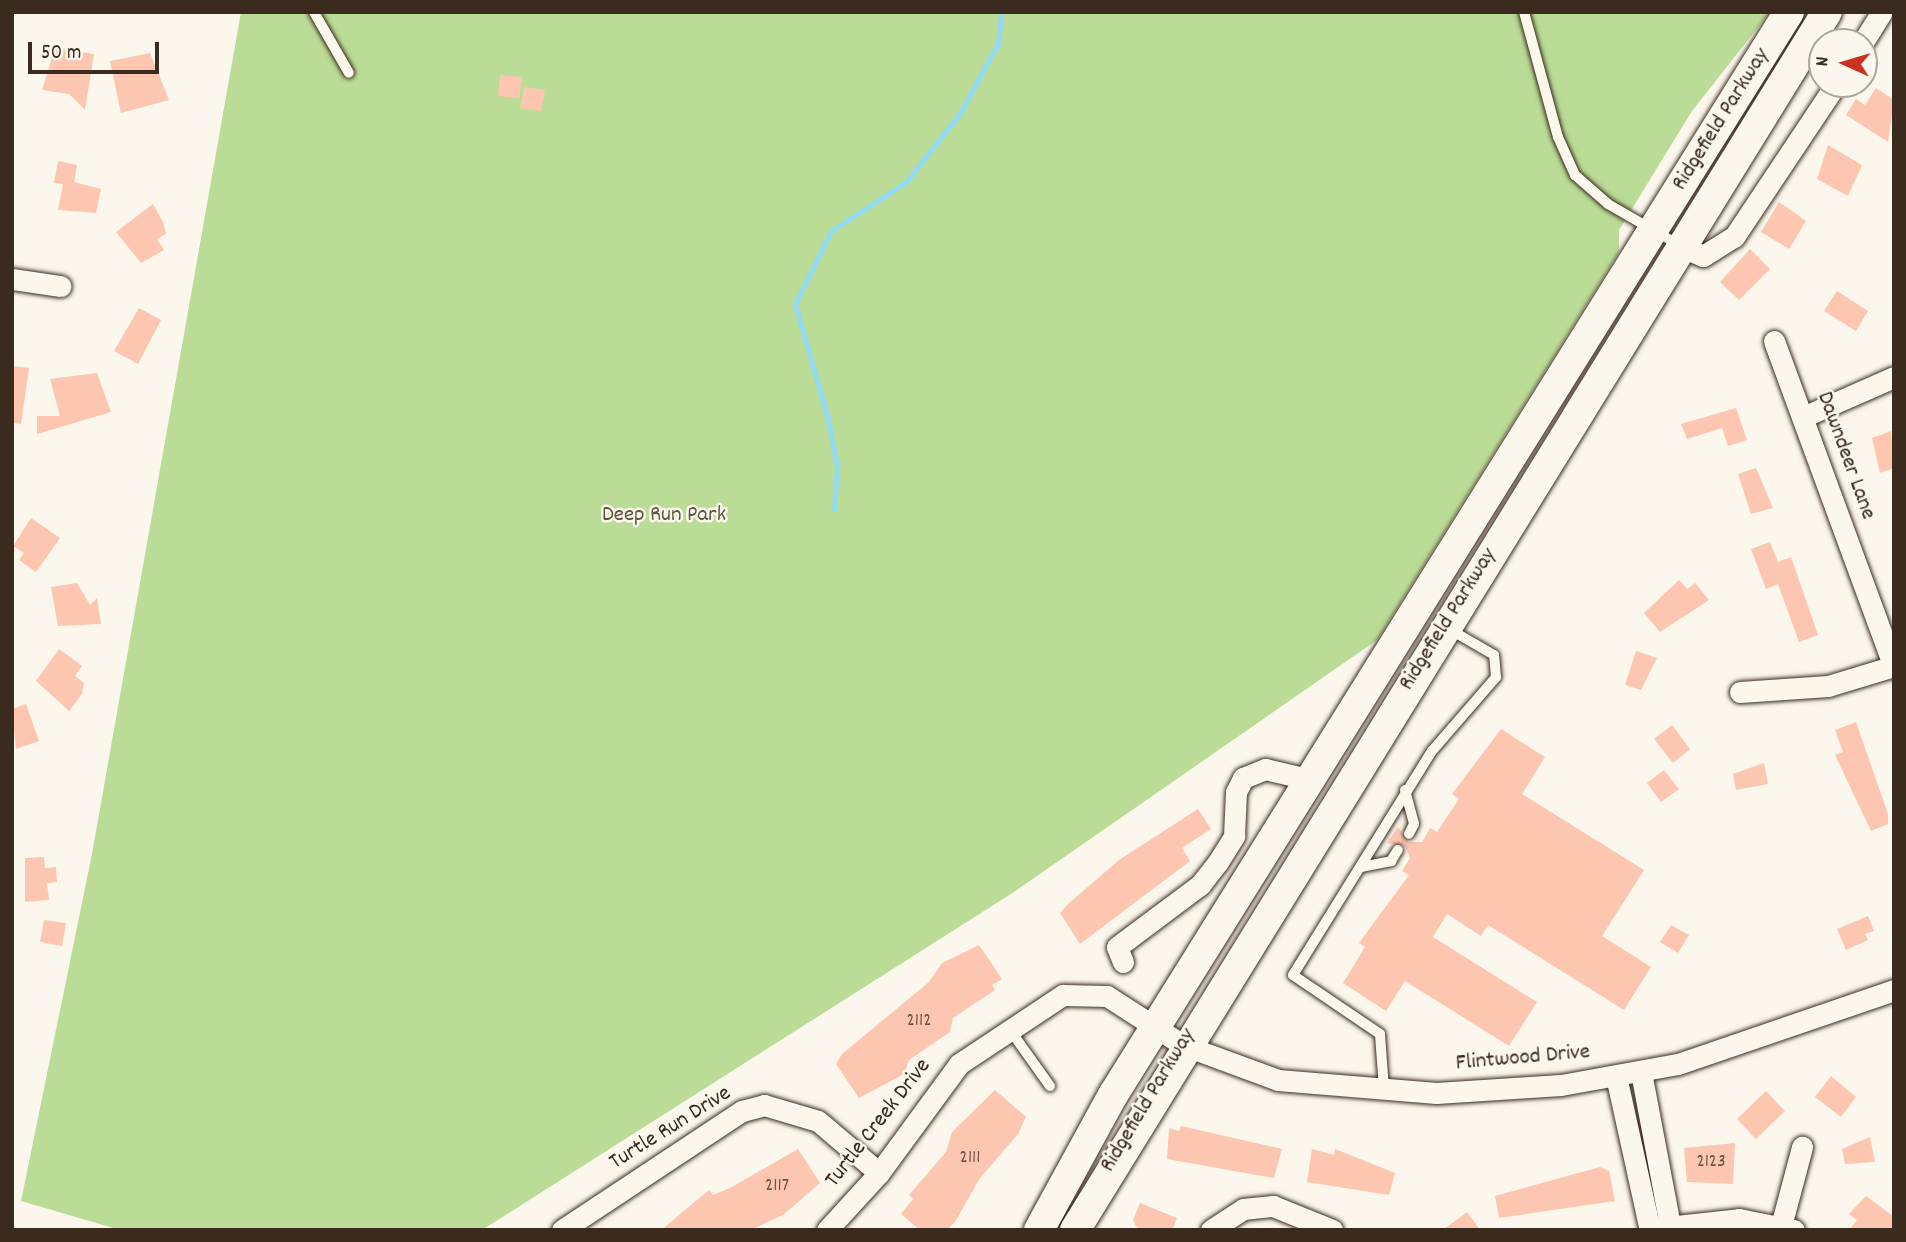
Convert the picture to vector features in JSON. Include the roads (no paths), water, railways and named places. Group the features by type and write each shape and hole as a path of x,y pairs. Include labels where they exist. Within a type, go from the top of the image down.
{"main road":[{"name":"Ridgefield Parkway","path":"1039,1230 1156,1029 1789,12"},
{"name":"Ridgefield Parkway","path":"1074,1230 1183,1045 1827,12"}],"street":[{"path":"1872,28 1882,12"},
{"path":"1682,247 1703,256 1734,237 1827,98"},
{"path":"12,279 60,286"},
{"name":"Dawndeer Lane","path":"1774,341 1893,666"},
{"path":"1803,417 1894,377"},
{"path":"1740,692 1828,686 1893,666"},
{"path":"1123,962 1117,947 1200,886 1218,863 1234,836 1236,792 1243,778 1265,769 1312,780"},
{"name":"Flintwood Drive","path":"1156,1029 1183,1045 1278,1080 1384,1092 1518,1090 1641,1072 1750,1044 1894,990"},
{"name":"Turtle Creek Drive","path":"827,1230 879,1173 959,1064 1063,995 1082,991 1107,996 1156,1029"},
{"path":"1641,1072 1656,1228"},
{"path":"1616,1076 1656,1228"},
{"name":"Turtle Run Drive","path":"562,1230 742,1111 764,1105 818,1121 879,1173"},
{"path":"1656,1228 1739,1219 1787,1228 1802,1147"},
{"path":"1212,1230 1243,1209 1273,1206 1332,1230"}],"lane":[{"path":"314,12 349,72"},
{"path":"1524,12 1558,137 1575,175 1608,204 1655,228 1682,247"},
{"path":"1384,1092 1380,1034 1293,975 1361,867 1405,790 1496,677 1494,655 1445,626"},
{"path":"1405,790 1413,824 1409,834"},
{"path":"1361,867 1391,860 1398,850"},
{"path":"1010,1030 1050,1086"}],"waterway":[{"path":"834,509 837,467 828,419 795,304 831,231 906,182 960,113 998,43 1001,12"}],"park label":[{"name":"Deep Run Park","path":"664,516"}]}
